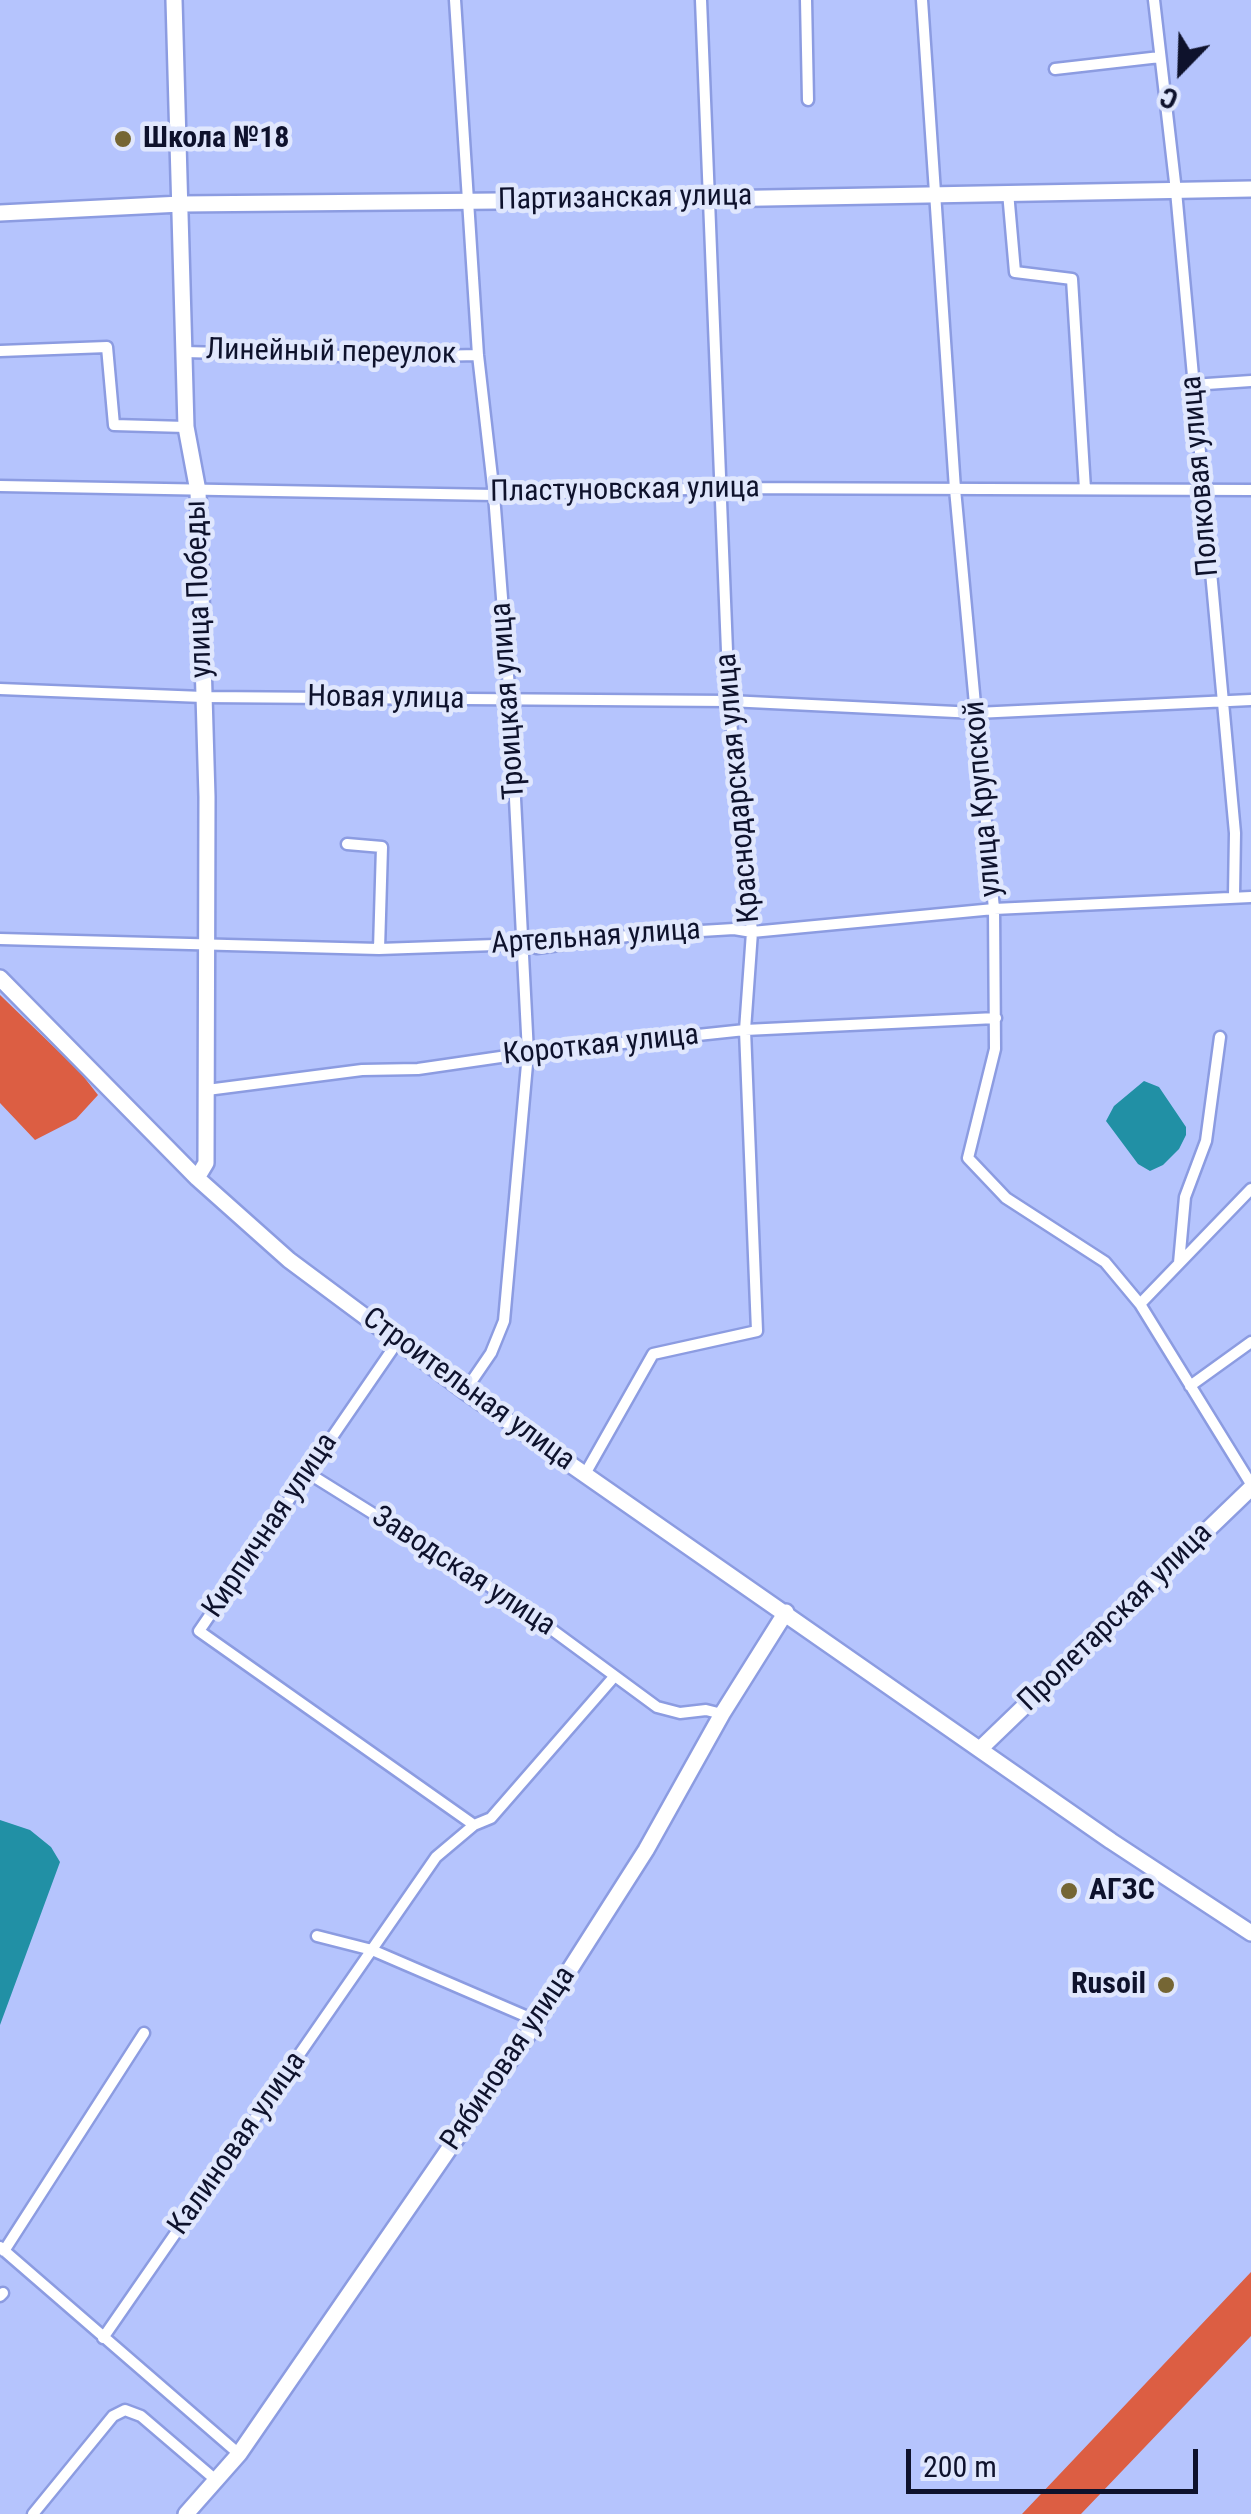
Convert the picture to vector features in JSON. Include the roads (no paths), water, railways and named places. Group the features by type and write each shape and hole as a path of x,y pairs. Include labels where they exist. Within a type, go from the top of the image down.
{"street":[{"name":"улица Победы","path":"174,0 186,427 198,491 208,798 206,1163 198,1178"},
{"name":"Троицкая улица","path":"455,0 478,354 510,701 528,1053 504,1320 492,1352 465,1391"},
{"name":"Краснодарская улица","path":"586,1474 653,1354 757,1331 745,1030 752,932 729,701 701,0"},
{"path":"806,0 808,100"},
{"name":"улица Крупской","path":"922,0 955,489 994,909 996,1018 989,1080 968,1158 1006,1198 1105,1262 1140,1304 1251,1486"},
{"name":"Полковая улица","path":"1154,0 1176,191 1235,833 1234,896"},
{"path":"1056,69 1160,57"},
{"name":"Партизанская улица","path":"0,213 181,204 711,200 1251,189"},
{"path":"1008,192 1015,272 1072,279 1085,489"},
{"path":"0,351 107,347 114,425 186,427"},
{"name":"Линейный переулок","path":"184,352 384,357 478,354"},
{"path":"1192,385 1251,380"},
{"name":"Пластуновская улица","path":"0,486 494,495 720,488 1251,490"},
{"name":"Новая улица","path":"0,689 203,697 729,701 976,713 1251,700"},
{"path":"348,844 382,847 379,948"},
{"name":"Артельная улица","path":"0,939 379,948 524,944 537,948 635,934 752,932 994,909 1251,897"},
{"name":"Строительная улица","path":"0,978 198,1178 290,1260 465,1391 1110,1841 1251,1933"},
{"name":"Короткая улица","path":"207,1090 745,1030 996,1018"},
{"path":"1178,1263 1185,1197 1206,1141 1220,1037"},
{"path":"1140,1304 1251,1189"},
{"name":"Кирпичная улица","path":"398,1341 199,1632 474,1825"},
{"path":"1190,1386 1251,1342"},
{"name":"Заводская улица","path":"308,1473 513,1601 657,1707 680,1713 706,1710 722,1714"},
{"name":"Пролетарская улица","path":"981,1748 1251,1486"},
{"name":"Рябиновая улица","path":"186,2514 240,2454 537,2021 646,1850 722,1714 786,1612"},
{"name":"Калиновая улица","path":"103,2338 436,1857 474,1825 490,1818 613,1678"},
{"path":"318,1936 372,1950 537,2021"},
{"path":"144,2033 2,2249 240,2454"},
{"path":"33,2514 113,2416 125,2410 141,2416 217,2481"}],"place":[{"name":"Школа №18","path":"123,139"},
{"name":"АГЗС","path":"1069,1891"},
{"name":"Rusoil","path":"1166,1985"}]}
